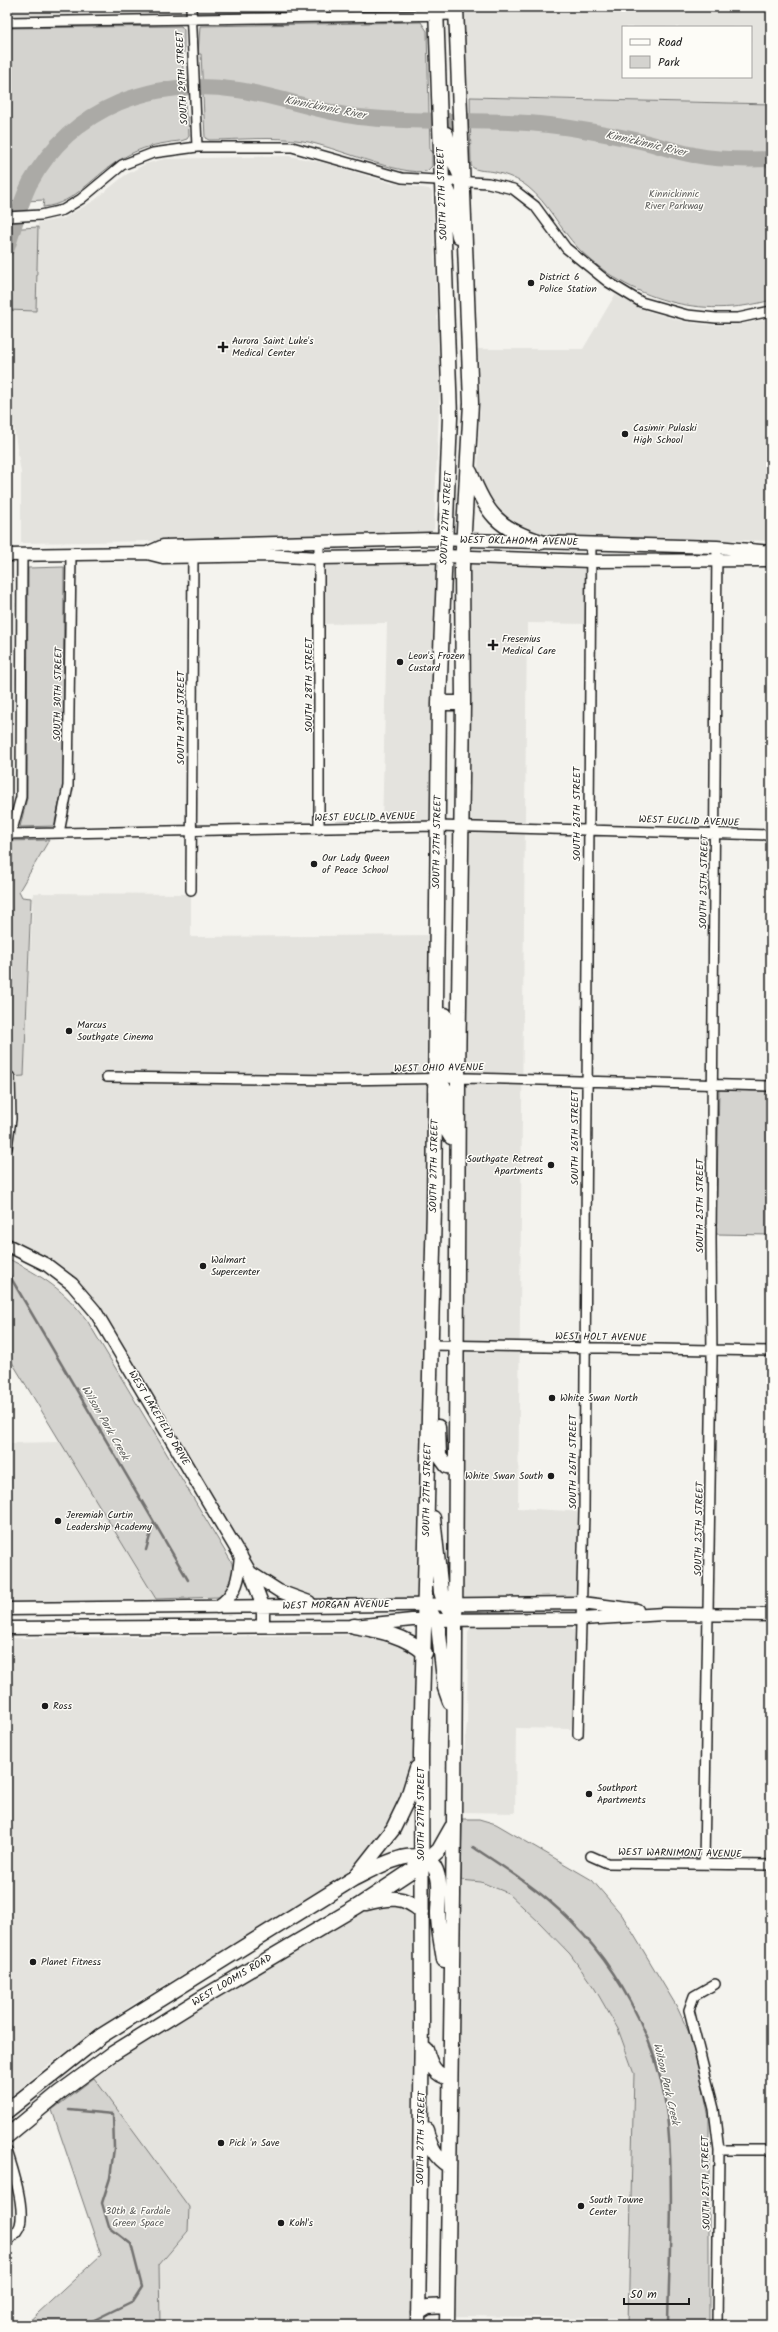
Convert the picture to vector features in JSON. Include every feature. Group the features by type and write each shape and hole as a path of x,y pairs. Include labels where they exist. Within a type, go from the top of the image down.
{"main road":[{"name":"SOUTH 27TH STREET","path":"435,11 438,94 451,151 464,182 471,403 462,557 463,704 460,827 454,1467 449,1604"},
{"name":"SOUTH 27TH STREET","path":"426,1604 427,1484 436,1080 439,703 450,417 442,182 451,151 460,88 456,11"},
{"path":"442,182 452,200 466,261"},
{"path":"446,298 460,315 468,319"},
{"path":"468,468 483,503 495,519 521,536 541,542"},
{"path":"439,703 463,704"},
{"path":"437,995 445,1015 449,1071 458,1078"},
{"path":"436,1080 446,1090 448,1132 457,1146"},
{"path":"433,1248 447,1259 456,1262"},
{"path":"430,1388 438,1424 439,1455 447,1466 454,1467"},
{"path":"427,1484 436,1531 441,1592 449,1604 455,1620 454,1824 450,2008 447,2325"},
{"path":"426,1604 430,1620 440,1634 445,1688 454,1713"},
{"name":"SOUTH 27TH STREET","path":"418,2319 422,2108 422,1912 424,1859 421,1754 424,1653 430,1620"},
{"path":"354,1626 372,1629 408,1641 424,1653"},
{"path":"353,1879 393,1829 407,1800 421,1754"},
{"name":"WEST LOOMIS ROAD","path":"7,2136 59,2093 112,2054 275,1954 358,1906 439,1850 454,1824"},
{"path":"7,2111 101,2036 301,1914 353,1879 388,1862 405,1857 424,1859 439,1879 438,1915 450,2008"},
{"path":"358,1906 380,1900 398,1899 409,1901 422,1912"},
{"path":"275,1954 274,1945 279,1935 301,1914"},
{"path":"176,1989 192,1992 202,1998"},
{"path":"422,2040 433,2070 443,2077 450,2078"},
{"path":"422,2108 432,2150 437,2158 449,2166"},
{"path":"421,2160 430,2162 436,2168 448,2190"},
{"path":"418,2319 428,2307 447,2306"}],"street":[{"name":"SOUTH 29TH STREET","path":"191,7 196,147"},
{"path":"7,22 191,19 456,11"},
{"path":"7,217 41,215 52,213 71,206 122,165 138,158 176,148 292,147 402,178 442,182 464,182 502,186 513,189 535,206 566,248 608,282 641,302 687,315 716,318 738,318 771,311"},
{"name":"WEST OKLAHOMA AVENUE","path":"7,555 147,553 163,557 193,551 319,542 445,540 717,547 771,552"},
{"path":"366,541 367,557"},
{"name":"SOUTH 28TH STREET","path":"319,542 319,828"},
{"name":"SOUTH 26TH STREET","path":"578,1734 582,1619 591,543"},
{"name":"SOUTH 25TH STREET","path":"704,1864 712,1350 712,1085 717,547"},
{"name":"SOUTH 29TH STREET","path":"190,890 192,831 193,551"},
{"name":"WEST OKLAHOMA AVENUE","path":"193,551 319,558 444,556 590,561 771,560"},
{"name":"SOUTH 30TH STREET","path":"59,833 68,786 71,554"},
{"path":"9,834 21,797 22,555"},
{"name":"WEST EUCLID AVENUE","path":"9,834 437,826 771,835"},
{"name":"WEST OHIO AVENUE","path":"108,1077 436,1080 458,1078 771,1086"},
{"path":"7,1148 10,1120 10,1078"},
{"name":"WEST LAKEFIELD DRIVE","path":"7,1245 47,1265 72,1284 95,1311 250,1572 264,1606 263,1626"},
{"name":"WEST HOLT AVENUE","path":"431,1345 771,1351"},
{"path":"217,1607 226,1600 236,1588 239,1577 241,1556"},
{"path":"250,1572 279,1591 320,1606"},
{"name":"WEST MORGAN AVENUE","path":"7,1609 582,1603 664,1614"},
{"name":"WEST MORGAN AVENUE","path":"7,1628 354,1626 430,1620 582,1619 664,1614 771,1616"},
{"name":"WEST WARNIMONT AVENUE","path":"591,1856 607,1863 771,1865"},
{"name":"SOUTH 25TH STREET","path":"715,1984 694,1996 689,2010 714,2109 719,2150 717,2325"},
{"path":"719,2150 771,2150"},
{"path":"7,2151 13,2168 21,2214 16,2233 7,2242"}],"shaded area":[{"path":"7,7 436,7 435,16 7,23"},
{"path":"456,7 771,7 771,104 470,97 460,88"},
{"name":"Aurora Saint Luke's Medical Center","path":"289,156 325,163 391,183 429,189 432,192 440,385 434,529 429,533 227,540 21,543 21,473 7,384 7,310 36,310 38,223 64,218 95,200 124,176 145,164 164,159"},
{"name":"Casimir Pulaski High School","path":"615,295 647,311 685,322 710,325 743,324 771,318 771,541 543,535 529,532 494,512 478,475 480,394 478,349 583,349"},
{"path":"443,556 437,826 382,828 387,623 320,624 319,558"},
{"path":"462,557 590,561 590,624 527,623 518,1508 584,1512 582,1603 454,1604"},
{"path":"33,893 191,894 191,937 437,935 426,1604 320,1606 250,1572 72,1284 7,1245 7,1148 10,1077 24,1076"},
{"name":"Jeremiah Curtin Leadership Academy","path":"62,1442 156,1600 7,1603 7,1443"},
{"path":"472,1625 567,1625 574,1630 574,1702 571,1729 516,1728 515,1813 462,1812 462,1771 467,1723 468,1632"},
{"path":"372,1635 413,1651 415,1655 414,1746 412,1765 408,1783 387,1830 358,1864 346,1875 135,2003 49,2064 7,2100 7,1638"},
{"path":"461,1880 481,1882 508,1893 539,1922 570,1954 595,1989 618,2029 634,2073 628,2318 455,2316"},
{"path":"391,1903 412,1910 414,1914 410,2325 160,2325 159,2265 188,2232 94,2078 141,2045 356,1915 375,1906"}],"green space":[{"path":"421,22 427,31 430,150 432,151 432,166 427,171 415,172 401,170 303,141 268,138 209,140 205,138 201,54 198,54 200,26"},
{"path":"181,26 184,30 184,55 182,55 186,117 188,117 189,136 187,139 144,148 123,158 75,194 55,205 43,207 44,200 7,202 7,28"},
{"name":"Kinnickinnic River Parkway","path":"470,97 771,104 771,300 745,306 719,308 693,306 668,301 643,293 620,281 598,266 578,248 565,233 548,208 528,187 508,176 495,172 479,170 471,166"},
{"path":"38,227 36,311 7,310 7,229"},
{"path":"64,567 63,787 54,826 20,827 27,798 28,568"},
{"path":"49,840 19,891 22,897 31,898 24,1076 7,1077 7,841"},
{"path":"719,1090 771,1091 771,1235 716,1234"},
{"path":"7,1258 31,1271 61,1292 71,1301 88,1322 232,1563 234,1578 224,1595 219,1597 156,1599 7,1354"},
{"path":"462,1819 479,1819 496,1824 592,1880 622,1915 677,2007 690,2035 709,2118 709,2325 628,2325 634,2073 618,2029 595,1989 570,1954 508,1893 481,1882 461,1880"},
{"name":"30th & Fardale Green Space","path":"94,2078 189,2207 188,2231 159,2265 160,2325 25,2325 101,2255 52,2110"}],"waterway":[{"name":"Kinnickinnic River","path":"7,248 20,207 30,183 48,156 69,134 93,116 119,103 147,93 176,88 207,87 238,90 268,96 329,112 359,117 404,120 494,121 552,125 628,138 703,157 752,160 771,159"},
{"name":"Wilson Park Creek","path":"8,1273 188,1580"},
{"path":"146,1550 154,1522"},
{"name":"Wilson Park Creek","path":"473,1847 531,1886 572,1923 594,1947 613,1974 630,2002 644,2031 656,2062 664,2093 668,2125 671,2175 668,2325"},
{"path":"69,2110 113,2114 114,2148 110,2178 102,2203 109,2227 131,2244 142,2287 133,2301 84,2325"}],"place":[{"name":"District 6 Police Station","path":"531,283"},
{"name":"Aurora Saint Luke's Medical Center","path":"223,347"},
{"name":"Casimir Pulaski High School","path":"625,434"},
{"name":"Fresenius Medical Care","path":"493,645"},
{"name":"Leon's Frozen Custard","path":"400,662"},
{"name":"Our Lady Queen of Peace School","path":"314,864"},
{"name":"Marcus Southgate Cinema","path":"69,1031"},
{"name":"Southgate Retreat Apartments","path":"551,1165"},
{"name":"Walmart Supercenter","path":"203,1266"},
{"name":"White Swan North","path":"552,1398"},
{"name":"White Swan South","path":"551,1476"},
{"name":"Jeremiah Curtin Leadership Academy","path":"58,1521"},
{"name":"Ross","path":"45,1706"},
{"name":"Southport Apartments","path":"589,1794"},
{"name":"Planet Fitness","path":"33,1962"},
{"name":"Pick 'n Save","path":"221,2143"},
{"name":"South Towne Center","path":"581,2206"},
{"name":"Kohl's","path":"281,2223"}]}
